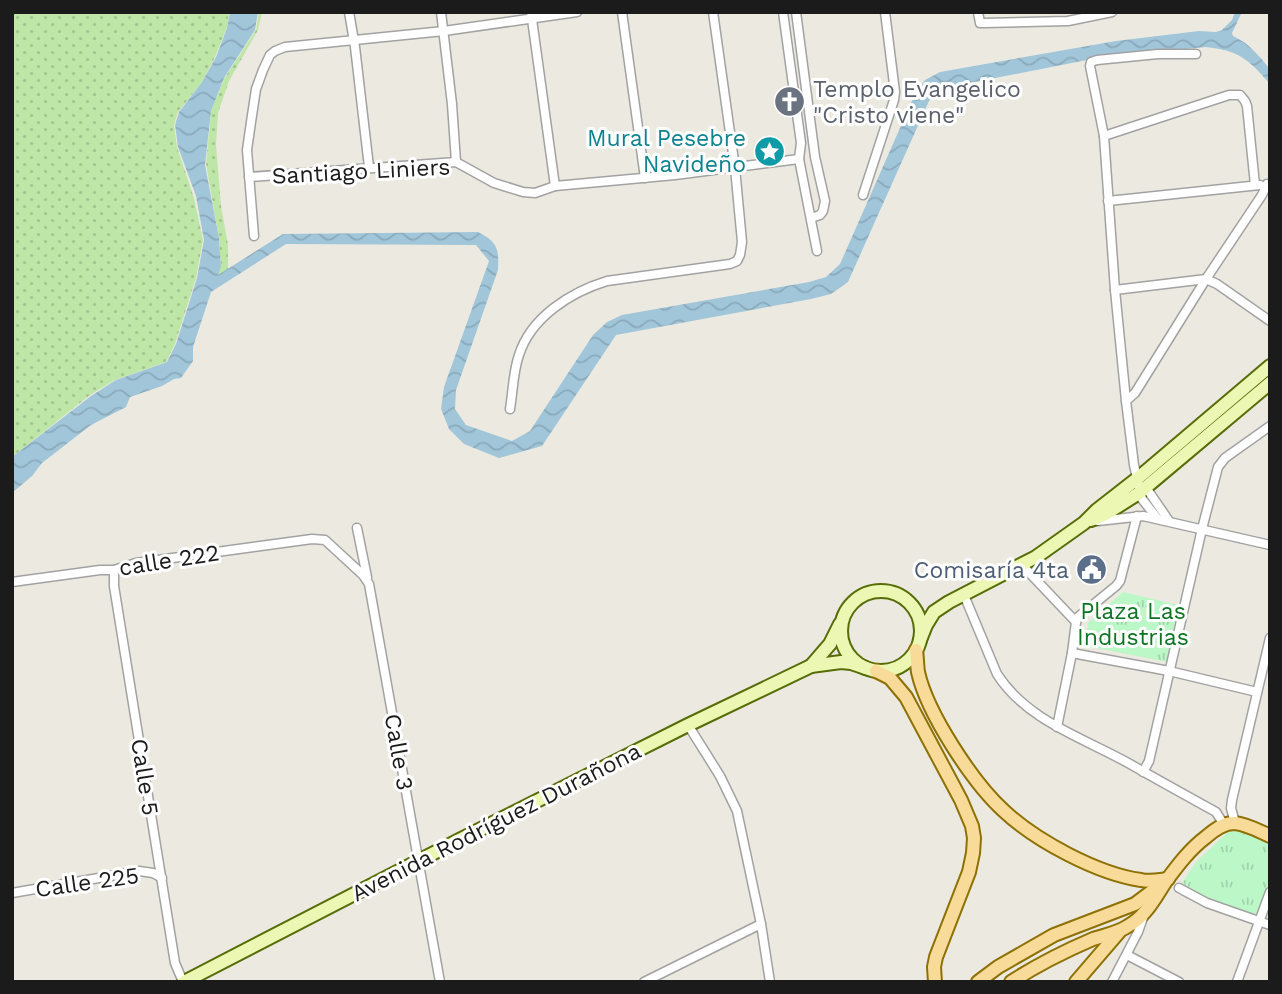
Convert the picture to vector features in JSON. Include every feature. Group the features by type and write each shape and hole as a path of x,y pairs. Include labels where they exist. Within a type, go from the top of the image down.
{"main road":[{"path":"1141,486 1270,366"},
{"path":"811,666 830,644 848,608 864,594 886,591 926,604 949,601 1022,565 1084,523 1097,510 1141,486 1270,383"},
{"path":"905,598 919,617 921,629 918,672 924,690 938,720 967,767 990,797 1031,832 1095,866 1142,880 1168,879"},
{"path":"811,666 841,662 890,670 901,666 910,659 934,612 949,601"},
{"path":"843,618 841,630 848,652 856,662 890,678 906,698 972,825 974,838 969,872 936,957 935,982"},
{"name":"Avenida Rodríguez Durañona","path":"183,982 688,725 811,666"},
{"path":"1011,982 1071,949 1135,922 1145,913 1180,863 1214,830 1229,824 1251,827 1270,836"},
{"path":"978,982 998,967 1054,935 1135,904 1168,879"},
{"path":"1076,982 1120,930"}],"street":[{"path":"349,12 369,167"},
{"path":"441,12 456,162"},
{"path":"254,236 247,150 256,89 262,70 275,51 285,47 444,31 532,15 577,12"},
{"path":"622,12 645,178"},
{"path":"510,409 519,352 533,328 557,305 591,286 607,281 737,261 742,242 735,168 713,12"},
{"path":"783,12 801,143 799,159 817,251"},
{"path":"796,12 815,157 825,201 820,215 811,218"},
{"path":"863,195 895,92 885,12"},
{"path":"978,12 980,23 1068,21 1084,15 1112,12"},
{"path":"532,15 555,186"},
{"path":"1157,518 1146,505 1134,465 1115,290 1104,136 1090,72 1091,62 1158,54 1196,54"},
{"path":"1104,136 1228,95 1240,95 1247,106 1255,185"},
{"name":"Santiago Liniers","path":"249,177 456,162 494,183 535,193 555,186 799,159"},
{"path":"1108,201 1269,184"},
{"path":"1126,401 1135,393 1269,184"},
{"path":"1115,290 1206,279 1270,321"},
{"path":"1143,772 1149,761 1218,467 1270,426"},
{"path":"1141,486 1170,521"},
{"path":"1084,523 1136,516 1157,518 1270,545"},
{"path":"1057,727 1076,622 1082,613 1120,581 1136,516"},
{"name":"Calle 3","path":"357,528 440,982"},
{"name":"calle 222","path":"12,582 114,570 136,563 312,539 325,540 363,575 369,584"},
{"path":"1022,565 1076,622"},
{"name":"Calle 5","path":"114,570 114,586 175,963 183,982"},
{"path":"964,595 996,674 1017,699 1057,727 1216,811 1229,824"},
{"path":"1229,824 1270,638"},
{"path":"1072,653 1169,671 1257,692"},
{"path":"688,725 720,776 737,811 761,924 770,982"},
{"name":"Calle 225","path":"12,893 139,871 153,873 162,878"},
{"path":"1179,888 1207,903 1270,925"},
{"path":"1237,982 1270,892"},
{"path":"1112,982 1145,913"},
{"path":"644,982 761,924"},
{"path":"1127,955 1179,982"}],"green space":[{"path":"12,12 229,12 227,27 215,57 202,82 178,112 174,125 177,147 194,198 203,240 196,278 175,344 166,362 115,380 90,395 12,457"},
{"path":"259,12 262,12 258,30 229,81 218,113 216,145 221,206 228,245 228,269 217,276 221,266 219,238 206,164 211,111 224,79 256,30"},
{"name":"Plaza Las Industrias","path":"1123,592 1178,605 1167,662 1086,646 1088,623"},
{"path":"1242,829 1270,842 1270,879 1258,912 1251,916 1212,901 1182,883 1196,862 1230,830"}],"water":[{"path":"230,12 258,12 255,30 224,78 211,111 205,165 219,238 221,267 218,275 283,234 478,232 496,247 498,270 456,390 455,409 466,425 512,441 530,431 593,335 607,322 622,315 826,277 840,264 915,94 925,80 940,72 1116,41 1199,31 1216,32 1232,20 1235,12 1242,12 1233,36 1249,46 1270,69 1270,84 1235,53 1205,47 1092,59 944,88 929,101 848,282 831,294 811,299 616,335 542,446 499,458 464,444 449,429 441,409 444,387 489,261 476,245 286,244 211,292 193,347 193,361 181,378 130,397 126,407 91,425 42,463 32,476 12,493 12,457 116,380 167,362 176,344 197,278 204,240 196,196 178,147 175,125 179,112 202,82 216,57"}],"place":[{"name":"Templo Evangelico \"Cristo viene\"","path":"790,102"},
{"name":"Mural Pesebre Navideño","path":"769,151"},
{"name":"Comisaría 4ta","path":"1092,570"}]}
